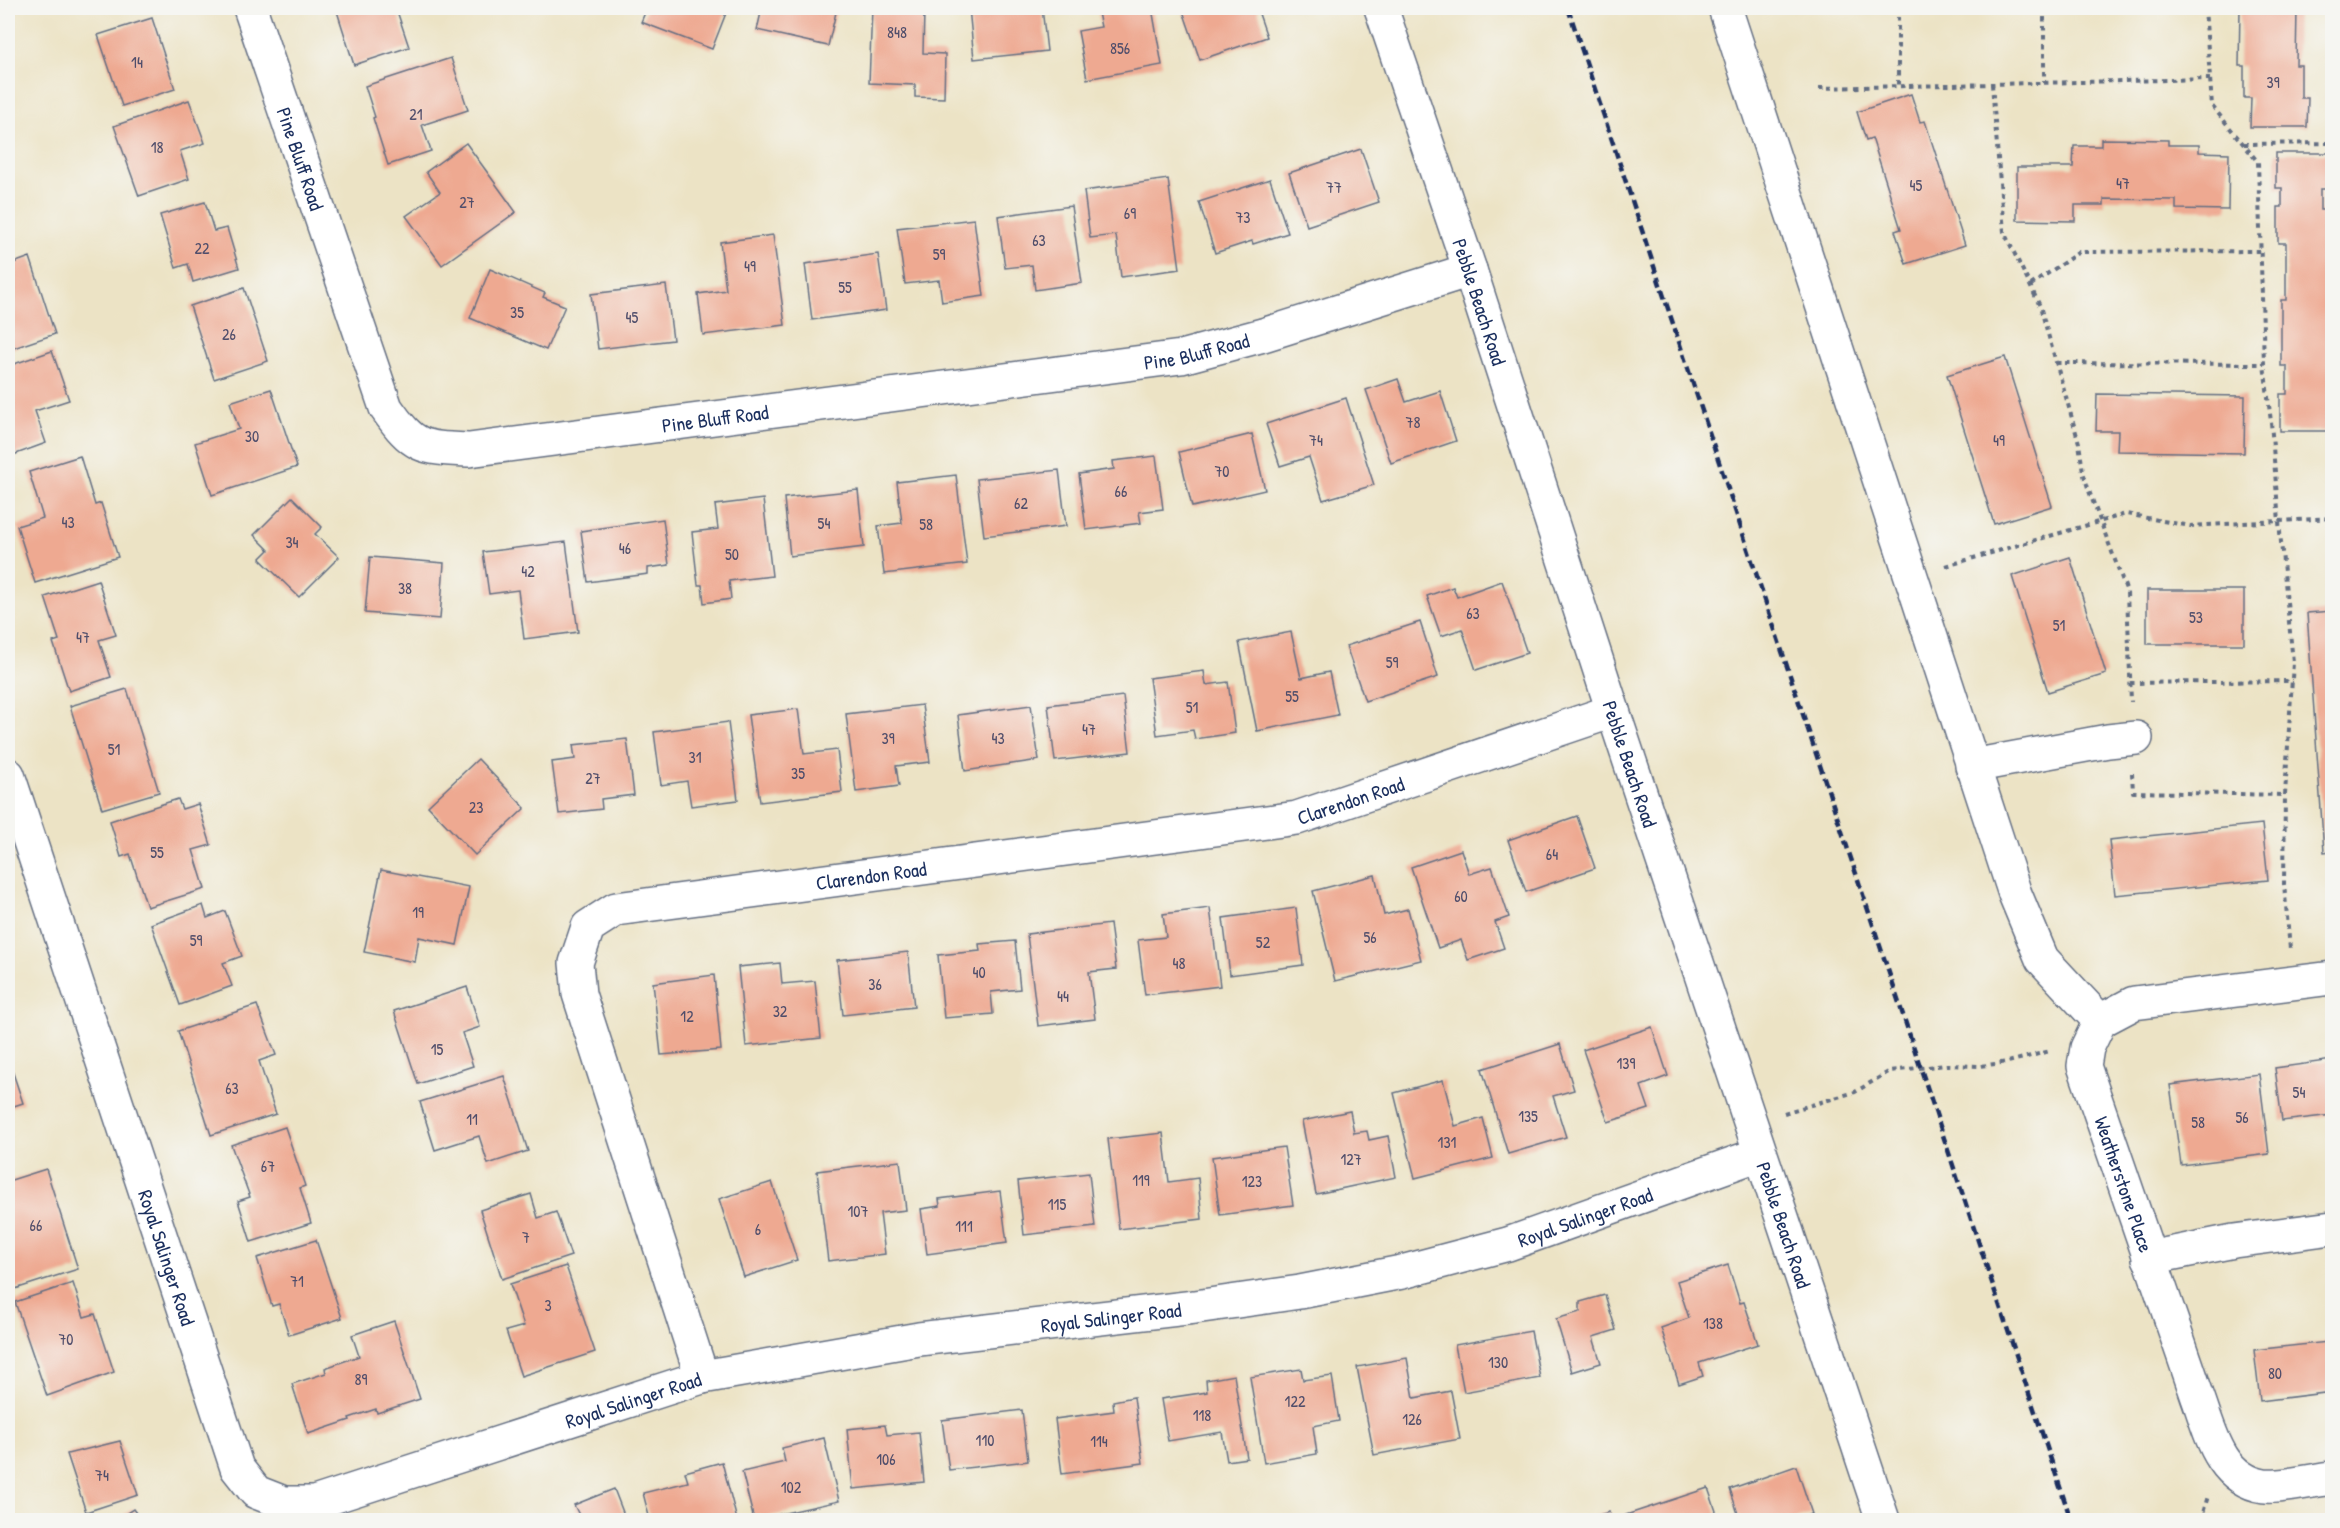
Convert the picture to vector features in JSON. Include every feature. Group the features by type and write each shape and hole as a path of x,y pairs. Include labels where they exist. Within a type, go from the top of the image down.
{"street":[{"name":"Pine Bluff Road","path":"250,8 386,408 404,434 429,448 469,450 1181,357 1263,335 1470,270"},
{"name":"Pebble Beach Road","path":"1381,8 1470,270 1613,711 1883,1521"},
{"path":"1725,8 1972,766 2015,894 2042,959 2093,1035 2133,1003 2332,978"},
{"name":"Clarendon Road","path":"702,1377 579,994 576,963 588,927 616,909 1297,818 1613,711"},
{"path":"1972,766 2134,738"},
{"name":"Royal Salinger Road","path":"8,775 237,1468 256,1492 284,1503 314,1503 702,1377 920,1339 1195,1307 1300,1292 1402,1272 1508,1244 1760,1154"},
{"name":"Weatherstone Place","path":"2093,1035 2084,1066 2216,1446 2229,1470 2265,1486 2332,1478"},
{"path":"2149,1258 2234,1241 2332,1228"}],"path":[{"path":"2044,8 2044,83"},
{"path":"2205,8 2212,106 2258,162 2264,364 2294,662 2285,795 2284,884 2294,982"},
{"path":"1898,17 1898,86"},
{"path":"1819,88 2210,78"},
{"path":"1992,84 2004,232 2040,306 2079,443 2083,472 2127,592 2134,738 2133,792 2285,795"},
{"path":"2243,144 2332,143"},
{"path":"2031,285 2079,252 2260,251"},
{"path":"2056,363 2264,364"},
{"path":"1910,576 2126,514 2190,526 2332,518"},
{"path":"2130,683 2293,681"},
{"path":"1779,1114 1855,1092 1890,1071 1963,1064 1980,1066 2008,1062 2061,1048 2093,1035"}],"building":[{"path":"336,8 396,8 409,47 354,65"},
{"path":"647,8 728,8 712,49 641,22"},
{"path":"762,8 837,8 828,46 757,30"},
{"path":"872,8 924,11 923,53 945,54 944,98 915,97 915,85 869,83"},
{"path":"969,8 1042,8 1047,51 974,59"},
{"path":"1097,8 1152,8 1162,65 1087,79 1078,31 1101,27"},
{"path":"1182,8 1257,8 1267,37 1200,60"},
{"path":"2240,8 2297,8 2296,65 2301,65 2301,98 2308,98 2307,127 2250,127 2251,98 2244,98 2244,66 2239,66"},
{"path":"152,18 175,89 122,106 98,35"},
{"path":"451,58 468,110 422,125 431,151 388,165 365,86"},
{"path":"1911,94 1920,122 1925,121 1965,245 1906,264 1895,231 1901,229 1872,138 1866,140 1857,112"},
{"path":"189,100 205,143 180,151 189,179 139,196 114,126"},
{"path":"2101,139 2168,140 2168,145 2199,145 2199,152 2229,153 2228,210 2176,209 2176,200 2104,199 2104,205 2075,205 2075,221 2017,220 2017,167 2073,167 2074,146 2101,146"},
{"path":"466,143 516,212 442,265 406,216 440,192 426,172"},
{"path":"1361,149 1379,202 1307,226 1289,173"},
{"path":"2276,153 2332,153 2332,189 2320,189 2320,210 2332,210 2332,431 2280,431 2280,394 2287,394 2287,366 2281,366 2281,300 2286,300 2286,243 2278,243 2278,207 2282,207 2282,188 2276,188"},
{"path":"1168,179 1180,269 1121,277 1116,235 1090,238 1084,191"},
{"path":"1270,179 1288,233 1215,253 1199,202"},
{"path":"205,202 214,231 227,228 239,268 193,282 188,264 176,268 160,215"},
{"path":"1071,206 1082,283 1035,290 1032,265 1005,268 998,216"},
{"path":"974,219 984,296 942,302 939,280 905,284 897,228"},
{"path":"773,235 785,325 703,335 698,294 726,290 720,242"},
{"path":"878,254 886,310 812,320 805,264"},
{"path":"30,257 55,334 8,350 8,265"},
{"path":"490,269 545,293 543,297 565,306 546,350 470,318"},
{"path":"666,285 673,340 598,349 591,294"},
{"path":"244,288 268,361 214,379 190,306"},
{"path":"52,351 69,400 35,411 46,443 8,457 8,366"},
{"path":"2005,357 2052,506 1994,524 1947,375"},
{"path":"1398,379 1406,402 1440,391 1456,441 1391,463 1366,390"},
{"path":"271,389 297,467 212,495 195,443 239,429 230,402"},
{"path":"2097,394 2245,396 2244,453 2117,451 2118,431 2096,431"},
{"path":"1346,398 1374,485 1323,500 1309,457 1280,466 1266,424"},
{"path":"1252,434 1265,490 1192,507 1179,452"},
{"path":"80,456 95,505 101,503 118,557 35,583 17,526 43,518 29,472"},
{"path":"1156,456 1163,509 1139,512 1141,523 1086,530 1079,474 1114,469 1113,461"},
{"path":"1059,470 1066,526 984,536 977,479"},
{"path":"956,475 967,564 884,574 878,526 902,523 897,482"},
{"path":"858,490 864,547 790,556 784,498"},
{"path":"292,497 322,527 315,534 339,557 299,597 260,559 269,550 254,535"},
{"path":"763,499 772,576 729,581 731,599 704,603 702,585 698,585 692,532 718,529 715,505"},
{"path":"663,519 669,565 648,568 648,574 588,582 581,531"},
{"path":"566,542 578,632 524,639 518,590 489,594 483,552"},
{"path":"370,557 444,563 440,619 365,613"},
{"path":"2070,557 2106,674 2048,692 2012,576"},
{"path":"98,580 116,635 99,640 111,677 69,691 53,642 59,640 45,597"},
{"path":"1502,581 1527,653 1476,670 1462,629 1441,636 1427,596 1453,587 1457,597"},
{"path":"2147,590 2244,590 2244,644 2147,644"},
{"path":"2332,611 2332,851 2324,852 2307,613"},
{"path":"1420,622 1438,677 1365,701 1346,646"},
{"path":"1291,632 1301,678 1329,672 1338,715 1257,731 1239,642"},
{"path":"1204,671 1206,685 1228,682 1235,733 1195,739 1193,730 1157,735 1149,678"},
{"path":"127,689 159,792 102,809 70,706"},
{"path":"1123,696 1130,752 1055,761 1048,705"},
{"path":"922,705 930,762 896,766 899,786 856,792 846,714"},
{"path":"1031,705 1039,760 965,771 958,715"},
{"path":"798,709 804,754 837,750 842,792 760,802 748,715"},
{"path":"728,722 738,800 691,806 687,781 661,785 654,732"},
{"path":"627,739 634,795 601,799 602,809 559,814 552,762 575,759 573,745"},
{"path":"478,759 525,808 475,855 428,806"},
{"path":"178,799 182,809 198,804 211,845 193,850 205,889 147,907 130,854 121,857 110,821"},
{"path":"1577,816 1595,868 1526,892 1508,840"},
{"path":"2262,824 2268,880 2115,895 2109,840"},
{"path":"1461,850 1469,874 1492,867 1509,917 1495,922 1504,948 1468,960 1461,940 1438,948 1411,867"},
{"path":"381,870 469,887 457,945 419,937 415,962 364,952"},
{"path":"1375,875 1384,915 1408,909 1421,960 1335,981 1313,891"},
{"path":"203,905 207,918 225,911 242,956 223,963 232,986 180,1005 151,924"},
{"path":"1210,908 1220,986 1145,995 1138,940 1166,937 1163,914"},
{"path":"1296,908 1303,965 1230,975 1223,918"},
{"path":"1110,924 1116,969 1089,972 1095,1019 1038,1026 1027,934"},
{"path":"1015,941 1020,989 991,992 993,1014 944,1018 938,955 980,951 979,944"},
{"path":"908,952 914,1007 843,1015 837,960"},
{"path":"780,963 782,984 815,981 821,1038 746,1046 738,967"},
{"path":"714,975 721,1050 661,1055 653,983"},
{"path":"467,987 480,1027 462,1033 473,1066 418,1084 394,1011"},
{"path":"257,1005 276,1055 259,1061 276,1114 211,1135 178,1031"},
{"path":"1652,1027 1668,1076 1641,1086 1649,1109 1608,1122 1583,1050"},
{"path":"1560,1044 1574,1090 1553,1096 1566,1137 1508,1154 1482,1069"},
{"path":"8,1058 23,1103 8,1108"},
{"path":"2332,1060 2332,1115 2282,1121 2275,1068"},
{"path":"2259,1074 2269,1154 2181,1165 2170,1085"},
{"path":"504,1076 528,1151 488,1164 479,1136 435,1150 420,1102"},
{"path":"1443,1080 1455,1126 1483,1118 1493,1158 1415,1178 1394,1093"},
{"path":"1350,1111 1354,1133 1367,1131 1369,1140 1388,1136 1396,1177 1316,1194 1302,1121"},
{"path":"285,1127 305,1186 300,1188 311,1223 251,1242 238,1201 250,1197 231,1145"},
{"path":"1163,1133 1169,1182 1198,1178 1202,1219 1119,1229 1108,1139"},
{"path":"1284,1147 1293,1205 1220,1215 1212,1157"},
{"path":"900,1161 906,1210 880,1213 885,1254 828,1261 817,1171"},
{"path":"46,1169 78,1269 12,1290 8,1276 8,1181"},
{"path":"1089,1173 1095,1227 1024,1235 1018,1181"},
{"path":"772,1182 797,1260 744,1277 719,1199"},
{"path":"1000,1191 1007,1243 927,1254 921,1209 940,1206 939,1199"},
{"path":"531,1194 538,1218 556,1212 571,1256 502,1279 480,1210"},
{"path":"316,1240 342,1318 289,1335 279,1304 272,1306 257,1258"},
{"path":"1728,1265 1740,1303 1744,1302 1758,1344 1699,1363 1703,1376 1679,1384 1661,1328 1689,1318 1677,1281"},
{"path":"566,1266 595,1352 521,1376 506,1331 524,1326 510,1284"},
{"path":"73,1283 84,1317 95,1314 114,1372 47,1396 15,1302"},
{"path":"1605,1295 1616,1330 1593,1337 1601,1363 1572,1372 1556,1319 1580,1312 1580,1302"},
{"path":"394,1321 420,1399 377,1413 376,1409 308,1434 292,1384 326,1373 325,1368 359,1356 352,1335"},
{"path":"1531,1331 1540,1378 1464,1392 1455,1345"},
{"path":"2328,1342 2332,1392 2260,1401 2254,1350"},
{"path":"1407,1358 1414,1398 1451,1391 1460,1439 1374,1455 1357,1367"},
{"path":"1301,1369 1303,1380 1332,1376 1339,1421 1313,1426 1317,1454 1264,1463 1250,1377"},
{"path":"1234,1375 1247,1458 1227,1461 1222,1432 1168,1441 1161,1399 1207,1392 1206,1380"},
{"path":"1134,1397 1143,1463 1062,1474 1055,1419 1114,1411 1113,1401"},
{"path":"1022,1410 1028,1461 949,1470 942,1420"},
{"path":"885,1425 887,1435 919,1432 924,1482 853,1489 847,1429"},
{"path":"824,1438 839,1501 754,1520 742,1472 785,1462 782,1448"},
{"path":"120,1441 138,1495 86,1512 67,1454"},
{"path":"722,1462 737,1520 650,1520 643,1493 688,1482 685,1472"},
{"path":"1796,1466 1812,1514 1793,1520 1740,1520 1730,1489"},
{"path":"1708,1488 1719,1520 1628,1520 1626,1515"},
{"path":"614,1489 626,1520 576,1520 581,1519 574,1505"},
{"path":"133,1509 141,1520 116,1520"},
{"path":"1609,1512 1612,1520 1583,1520"}],"railway":[{"path":"1568,8 2071,1520"}]}
